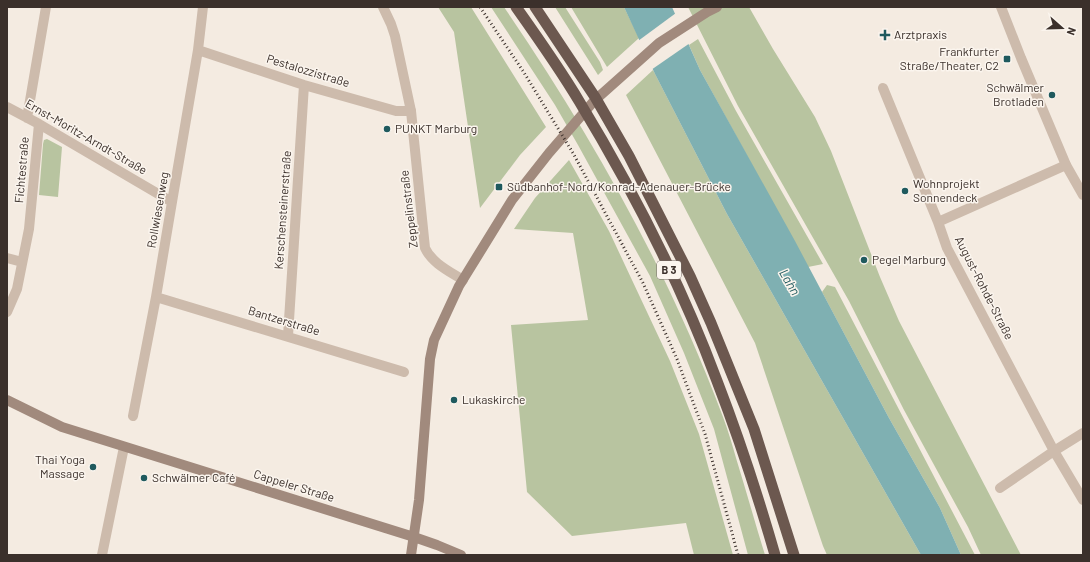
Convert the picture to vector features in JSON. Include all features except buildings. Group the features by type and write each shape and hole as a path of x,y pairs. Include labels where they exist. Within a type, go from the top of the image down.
{"highway":[{"name":"B 3","path":"516,7 579,100 620,173 671,273 696,328 717,380 756,491 775,555"},
{"name":"B 3","path":"535,7 595,96 690,276 711,323 754,429 782,513 794,555"},
{"path":"782,513 802,555"}],"main road":[{"path":"410,555 419,500 430,359 434,340 451,300 462,280 512,200 542,161 580,116 659,43 717,7"},
{"name":"Cappeler Straße","path":"7,400 62,427 414,537 461,555"}],"street":[{"path":"27,118 46,7"},
{"name":"Rollwiesenweg","path":"133,416 156,297 198,50 203,7"},
{"name":"Zeppelinstraße","path":"383,7 395,36 411,111 425,248 434,260 462,280"},
{"path":"1001,7 1066,165 1083,195"},
{"name":"Pestalozzistraße","path":"198,50 304,85 396,111 411,111"},
{"name":"Kerschensteinerstraße","path":"288,336 304,85"},
{"name":"August-Rohde-Straße","path":"883,88 938,222 947,248 1054,451 1083,500"},
{"name":"Ernst-Moritz-Arndt-Straße","path":"7,107 39,124 172,202"},
{"name":"Fichtestraße","path":"7,312 17,289 30,229 39,124"},
{"path":"938,222 1066,165"},
{"path":"7,258 22,262"},
{"name":"Bantzerstraße","path":"156,297 404,372"},
{"path":"1000,488 1083,433"},
{"path":"102,555 124,447"}],"green space":[{"path":"438,7 471,7 546,127 520,155 480,208 454,32"},
{"path":"491,7 504,7 568,105 626,205 653,257 678,309 723,417 765,555 748,555 714,429 684,353 650,276 555,105"},
{"path":"555,7 565,7 600,62 603,70 598,75"},
{"path":"571,7 624,7 639,38 607,67"},
{"path":"688,7 749,7 815,117 831,151 880,277 899,321 1021,555 981,555 968,527 904,410 849,301 738,106"},
{"path":"698,39 736,111 823,264 808,267 700,70 689,45"},
{"path":"653,70 727,214 921,555 827,555 755,343 626,95"},
{"path":"47,139 62,147 58,197 39,195 43,144 44,140"},
{"path":"569,160 609,231 670,361 699,434 733,555 694,555 686,523 572,536 527,492 511,325 588,320 573,233 514,229 535,198"},
{"path":"827,285 835,287 975,555 961,555 940,508 889,418 822,292"}],"water":[{"name":"Lahn","path":"624,7 672,7 700,70 795,241 889,418 940,508 961,555 921,555 727,214 655,74"}],"pier":[{"path":"676,13 690,43 651,70 638,41"}],"railway":[{"path":"480,7 523,71 573,153 643,283 677,359 705,434 738,555"}],"place":[{"name":"Arztpraxis","path":"885,35"},
{"name":"Frankfurter Straße/Theater, C2","path":"1007,59"},
{"name":"Schwälmer Brotladen","path":"1052,95"},
{"name":"PUNKT Marburg","path":"387,129"},
{"name":"Südbanhof-Nord/Konrad-Adenauer-Brücke","path":"499,187"},
{"name":"Wohnprojekt Sonnendeck","path":"905,191"},
{"name":"Pegel Marburg","path":"864,260"},
{"name":"Lukaskirche","path":"454,400"},
{"name":"Thai Yoga Massage","path":"93,467"},
{"name":"Schwälmer Café","path":"144,478"}]}
